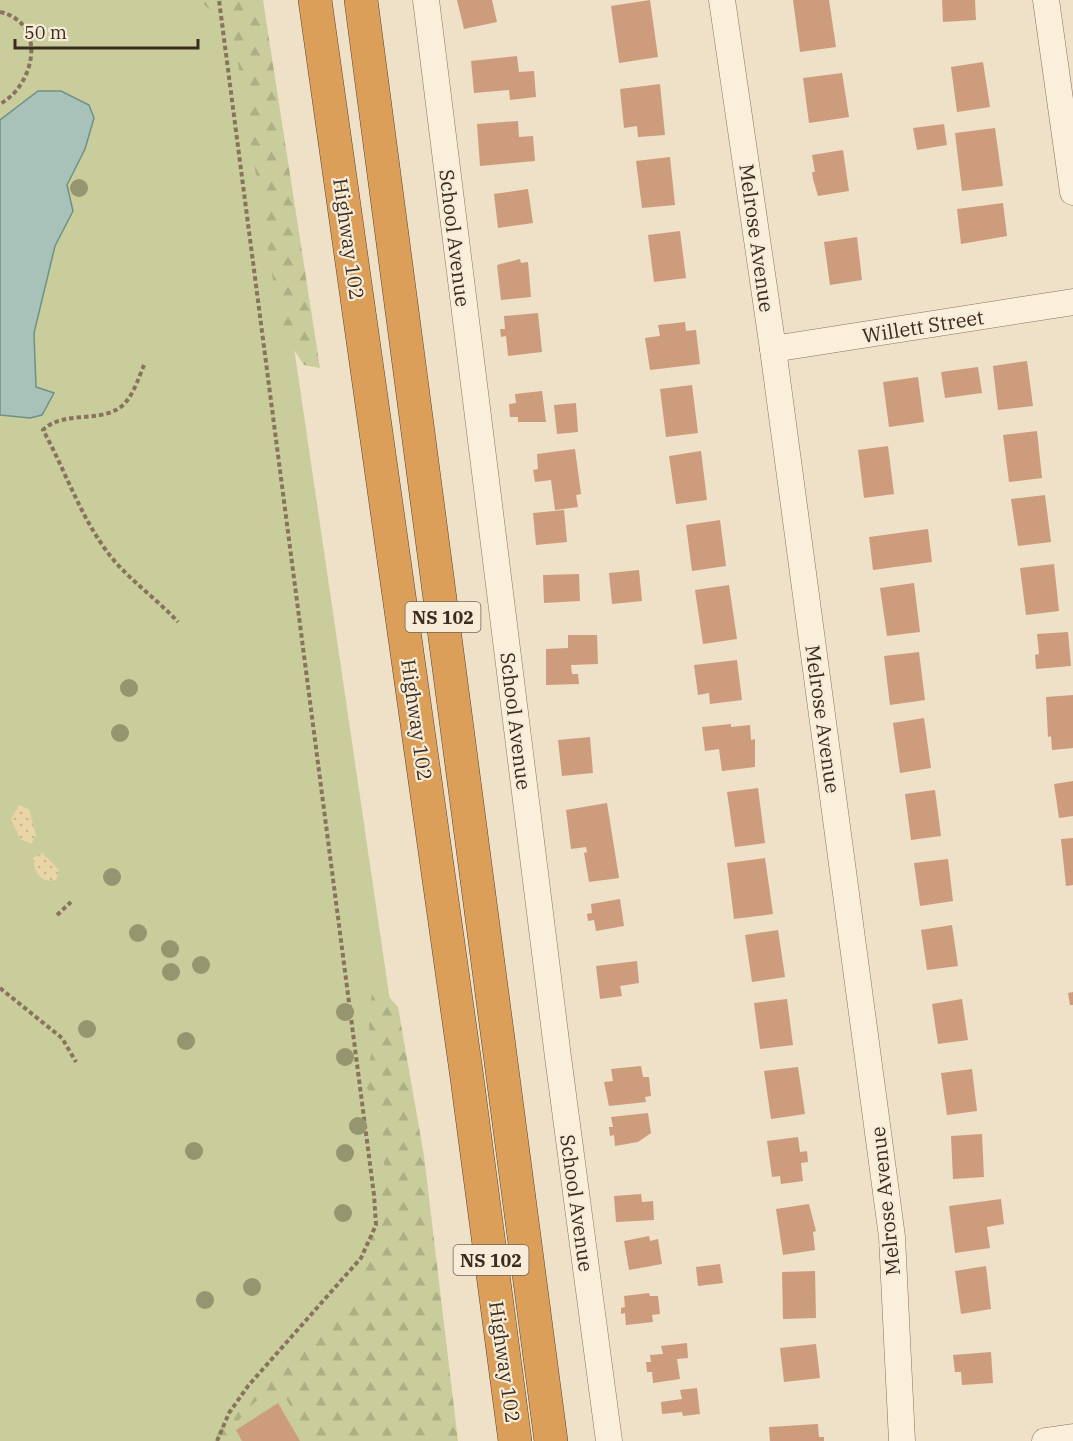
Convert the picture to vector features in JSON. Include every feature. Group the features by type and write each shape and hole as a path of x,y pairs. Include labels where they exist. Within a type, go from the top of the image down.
{"highway":[{"name":"Highway 102","path":"315,0 465,1066 515,1441"},
{"name":"Highway 102","path":"361,0 551,1441"},
{"path":"524,1234 573,1441"}],"street":[{"name":"School Avenue","path":"426,0 558,1057 609,1441"},
{"name":"Melrose Avenue","path":"722,0 773,349 892,1237 902,1441"},
{"path":"1046,0 1073,192"},
{"name":"Willett Street","path":"773,349 1073,302"},
{"path":"1045,1441 1073,1437"}],"path":[{"path":"217,1441 229,1413 248,1386 361,1258 376,1225 374,1195 219,0"},
{"path":"0,12 21,22 27,31 31,65 18,90 0,104"},
{"path":"144,365 125,404 110,412 54,421 43,430 83,514 104,547 120,568 178,622"},
{"path":"57,915 71,902"},
{"path":"0,988 62,1038 76,1062"}],"green space":[{"path":"0,0 243,0 400,1069 447,1441 0,1441"},
{"path":"198,0 263,0 320,368 304,365 281,330 232,27"},
{"path":"374,980 398,1007 424,1156 458,1441 309,1441 283,1393 264,1397 249,1408 236,1424 227,1441 198,1441 355,1299 385,1184 382,1119 365,1084 372,1050 368,1018"}],"sand":[{"path":"19,805 29,809 36,836 31,844 20,839 11,819"},
{"path":"42,853 59,870 56,880 46,880 39,876 33,858"}],"water":[{"path":"38,91 61,91 89,105 94,118 85,149 67,185 73,211 55,246 34,333 36,387 54,393 42,415 30,418 0,415 0,120"}],"building":[{"path":"457,0 492,0 497,22 464,29"},
{"path":"650,0 658,57 619,63 611,6"},
{"path":"793,0 829,0 836,47 800,52"},
{"path":"942,0 975,0 976,20 943,22"},
{"path":"517,56 519,72 534,71 536,97 510,100 509,90 474,93 471,61"},
{"path":"983,62 990,107 957,112 951,67"},
{"path":"842,73 849,117 809,123 803,78"},
{"path":"660,84 665,135 638,137 637,126 624,128 620,89"},
{"path":"518,121 519,137 533,136 535,161 480,166 477,124"},
{"path":"944,124 947,145 917,150 913,128"},
{"path":"995,128 1003,186 962,191 955,133"},
{"path":"843,150 849,191 818,196 813,179 812,172 815,172 812,155"},
{"path":"670,157 675,205 642,208 636,161"},
{"path":"528,189 533,223 498,228 494,194"},
{"path":"1003,203 1007,236 961,244 957,209"},
{"path":"680,231 686,278 654,282 648,235"},
{"path":"857,237 862,280 830,285 824,242"},
{"path":"520,259 521,263 528,262 531,297 501,300 497,265"},
{"path":"538,313 542,352 508,356 506,336 501,337 500,329 505,329 504,316"},
{"path":"685,322 686,331 696,330 700,364 650,370 645,338 660,336 658,325"},
{"path":"1027,361 1033,406 998,410 993,366"},
{"path":"978,367 982,393 945,398 941,372"},
{"path":"918,377 924,422 889,427 883,382"},
{"path":"692,385 698,433 666,437 660,389"},
{"path":"542,391 546,422 518,422 518,417 510,417 509,404 516,403 515,394"},
{"path":"576,403 578,432 557,434 554,405"},
{"path":"1037,431 1042,478 1009,482 1003,435"},
{"path":"888,446 894,494 864,498 858,450"},
{"path":"575,449 581,494 576,495 578,507 555,510 551,480 535,482 533,470 538,469 537,454"},
{"path":"701,451 707,500 676,504 669,456"},
{"path":"1045,495 1051,542 1018,546 1011,499"},
{"path":"564,510 567,542 536,545 533,513"},
{"path":"720,520 726,566 692,571 686,525"},
{"path":"928,529 932,562 873,570 869,537"},
{"path":"1054,564 1059,611 1026,615 1020,568"},
{"path":"639,570 642,601 612,604 609,573"},
{"path":"579,574 580,601 544,603 543,575"},
{"path":"914,583 920,632 887,636 880,588"},
{"path":"729,585 737,639 703,644 695,590"},
{"path":"1068,632 1071,666 1036,669 1035,655 1039,654 1037,634"},
{"path":"568,635 597,635 598,664 571,665 572,674 578,674 579,684 546,685 546,649 568,648"},
{"path":"919,652 925,700 890,705 884,656"},
{"path":"737,660 742,700 710,704 709,693 698,695 694,665"},
{"path":"1073,695 1073,748 1052,750 1051,736 1048,737 1046,697"},
{"path":"924,718 931,768 900,773 893,723"},
{"path":"731,724 731,727 750,725 751,740 755,739 755,767 722,771 719,749 705,751 702,727"},
{"path":"590,737 593,773 562,776 558,740"},
{"path":"1073,781 1073,816 1059,818 1054,784"},
{"path":"758,788 765,843 735,847 727,792"},
{"path":"935,790 941,836 911,840 905,794"},
{"path":"607,803 619,878 589,882 584,853 587,852 586,847 571,849 566,810"},
{"path":"1073,838 1073,885 1066,886 1061,839"},
{"path":"765,858 773,914 734,919 727,863"},
{"path":"948,859 953,901 920,906 914,863"},
{"path":"620,899 624,926 596,931 594,920 588,921 587,914 592,913 591,904"},
{"path":"952,925 958,966 927,970 921,930"},
{"path":"778,930 785,977 752,982 745,935"},
{"path":"637,961 639,983 620,986 622,996 600,999 596,966"},
{"path":"1073,992 1073,1005 1070,1005 1068,993"},
{"path":"787,999 793,1045 760,1049 754,1003"},
{"path":"962,999 968,1040 938,1044 932,1004"},
{"path":"641,1066 643,1077 649,1077 651,1096 645,1097 646,1102 609,1106 604,1082 613,1081 611,1069"},
{"path":"798,1067 805,1114 771,1119 764,1071"},
{"path":"972,1069 977,1111 947,1115 941,1073"},
{"path":"648,1113 651,1133 638,1142 615,1146 614,1135 610,1136 609,1127 613,1127 611,1117"},
{"path":"982,1134 984,1177 953,1179 951,1136"},
{"path":"798,1137 800,1152 807,1151 808,1162 801,1163 803,1181 781,1184 780,1176 772,1177 767,1141"},
{"path":"641,1194 642,1202 653,1201 654,1220 616,1222 614,1196"},
{"path":"1001,1199 1004,1224 987,1227 990,1248 955,1253 949,1206"},
{"path":"809,1204 816,1231 813,1232 815,1250 783,1255 776,1209"},
{"path":"649,1236 650,1241 658,1239 662,1264 629,1270 624,1241"},
{"path":"720,1264 723,1283 698,1286 696,1267"},
{"path":"986,1266 991,1309 961,1314 955,1271"},
{"path":"815,1271 816,1318 783,1319 782,1272"},
{"path":"649,1293 650,1296 658,1296 660,1314 652,1315 653,1322 626,1325 625,1313 621,1314 621,1308 625,1307 624,1296"},
{"path":"687,1343 688,1358 677,1359 680,1379 653,1383 652,1372 647,1372 646,1362 651,1362 650,1355 663,1354 661,1346"},
{"path":"816,1344 820,1378 784,1382 780,1348"},
{"path":"991,1352 993,1383 962,1385 961,1372 955,1372 953,1355"},
{"path":"697,1388 700,1414 683,1416 682,1412 662,1414 661,1402 682,1399 680,1390"},
{"path":"278,1403 300,1441 242,1441 236,1430"},
{"path":"818,1424 819,1437 824,1437 824,1441 770,1441 769,1427"}]}
